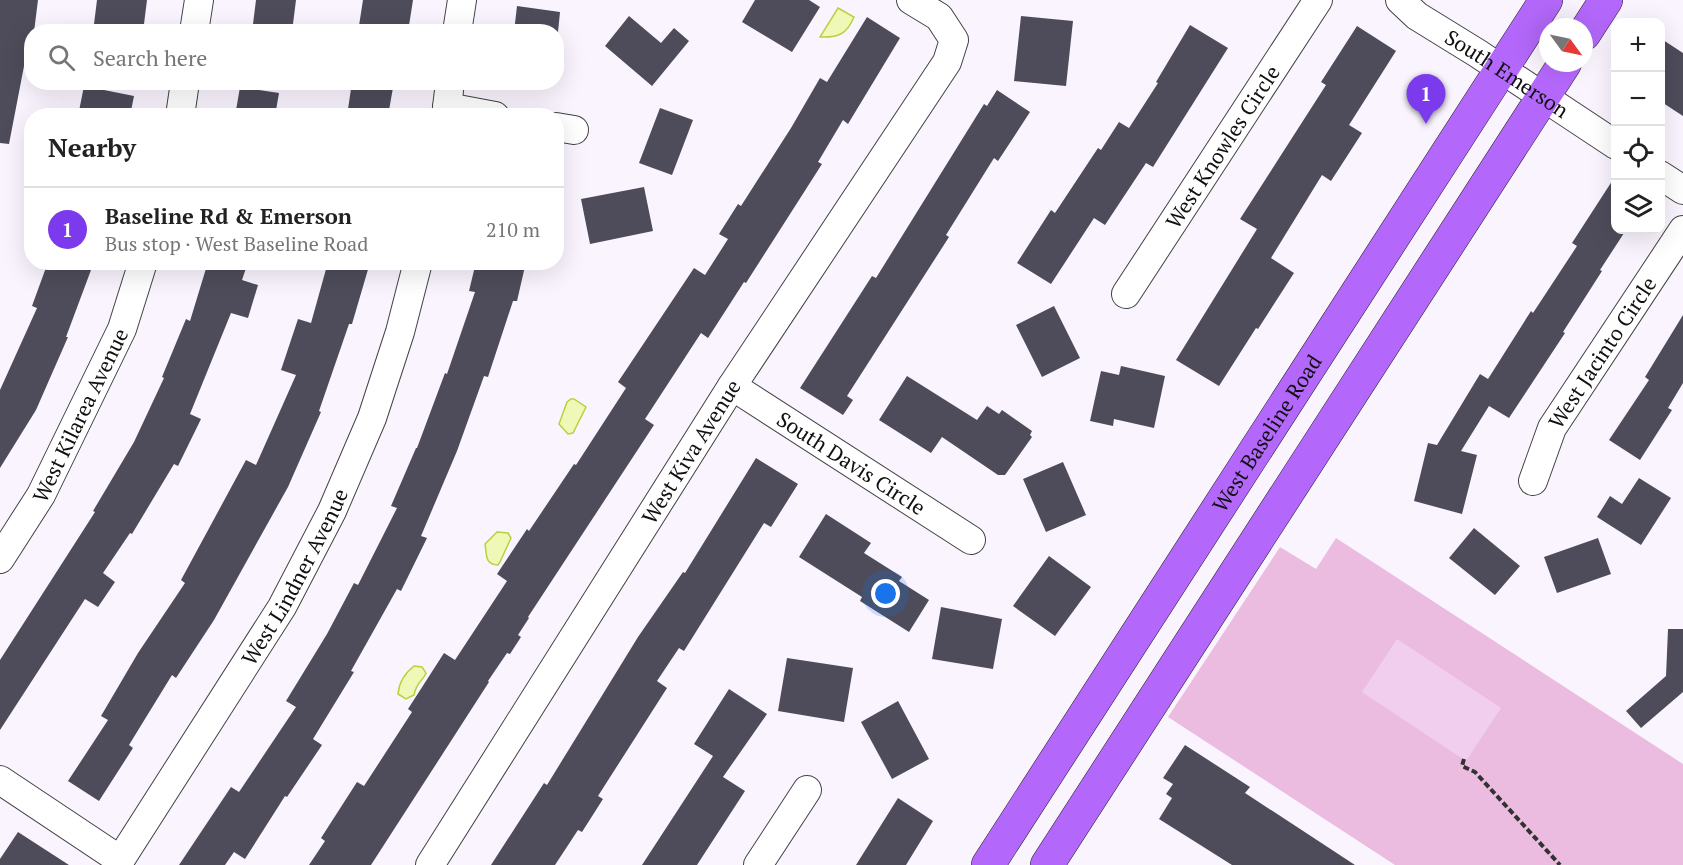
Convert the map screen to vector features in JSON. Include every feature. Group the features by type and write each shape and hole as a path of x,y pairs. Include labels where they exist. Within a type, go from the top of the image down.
{"main road":[{"name":"West Baseline Road","path":"988,865 1546,0"},
{"path":"1593,20 1606,0"},
{"path":"1047,865 1559,72"}],"street":[{"path":"195,24 199,0"},
{"path":"458,24 462,0"},
{"name":"West Kiva Avenue","path":"430,865 732,386 947,62 954,40 939,17 911,0"},
{"name":"West Knowles Circle","path":"1126,294 1318,0"},
{"name":"South Emerson","path":"1400,0 1417,16 1611,143"},
{"path":"181,108 184,90"},
{"path":"448,102 468,108"},
{"path":"1665,178 1683,190"},
{"name":"West Jacinto Circle","path":"1533,481 1552,428 1683,230"},
{"name":"West Kilarea Avenue","path":"0,559 41,495 123,328 141,270"},
{"name":"West Lindner Avenue","path":"118,863 282,607 332,511 372,418 400,332 416,270"},
{"name":"South Davis Circle","path":"732,386 971,540"},
{"path":"0,780 118,863"},
{"path":"758,865 807,790"}],"path":[{"path":"1464,759 1462,766 1475,772 1560,865"}],"shaded area":[{"path":"838,8 854,17 851,23 841,34 820,37"},
{"path":"571,399 586,407 573,433 568,434 559,424 567,402"},
{"path":"497,532 508,533 511,538 498,565 488,561 485,544"},
{"path":"1336,538 1683,764 1683,865 1395,865 1168,717 1280,547 1316,569"},
{"path":"1397,639 1501,708 1466,761 1362,692"},
{"path":"414,666 422,667 426,673 414,695 406,699 398,694 403,678"}],"building":[{"path":"0,0 38,0 35,24 24,24 24,66 9,144 0,143"},
{"path":"97,0 147,0 144,24 94,24"},
{"path":"256,0 296,0 293,24 253,24"},
{"path":"363,0 413,0 409,24 359,24"},
{"path":"755,0 809,0 820,7 792,52 742,22"},
{"path":"517,6 560,12 559,24 515,24"},
{"path":"629,16 661,43 674,28 689,41 652,86 605,46"},
{"path":"1021,16 1073,21 1066,86 1014,81"},
{"path":"867,17 900,38 848,124 843,120 818,162 822,164 746,283 744,282 708,338 701,333 645,419 654,425 528,617 518,635 521,637 510,654 507,653 488,681 371,865 309,865 325,841 321,838 357,782 364,786 412,712 408,709 444,653 455,660 507,581 497,574 574,464 576,465 626,388 618,382 694,268 705,275 728,239 719,234 738,204 741,206 820,78 827,82"},
{"path":"1190,25 1228,48 1153,167 1146,163 1105,225 1094,218 1051,284 1017,263 1051,210 1055,213 1098,148 1101,150 1119,122 1129,128 1158,83 1156,82"},
{"path":"1357,26 1396,51 1349,125 1362,133 1331,181 1322,175 1271,258 1294,273 1219,386 1176,360 1257,229 1240,219 1326,85 1321,82"},
{"path":"1665,41 1683,53 1683,116 1665,104"},
{"path":"83,90 104,90 134,96 132,108 80,108"},
{"path":"239,90 279,93 276,108 236,108"},
{"path":"351,90 393,90 389,108 348,108"},
{"path":"997,90 1030,112 998,161 994,158 946,235 949,237 847,396 853,400 843,415 800,388 872,276 876,278 984,104 987,106"},
{"path":"660,108 693,120 672,175 639,163"},
{"path":"1611,183 1611,234 1623,234 1563,332 1565,333 1509,418 1489,406 1461,451 1477,455 1462,514 1414,501 1428,443 1437,445 1480,374 1488,379 1531,311 1533,313 1577,246 1572,243"},
{"path":"644,187 653,231 590,244 581,199"},
{"path":"45,270 91,270 66,337 68,337 36,410 0,468 0,390 37,308 32,306"},
{"path":"206,270 245,270 242,280 258,285 248,318 231,313 190,414 201,419 178,466 174,464 132,534 130,533 103,573 115,582 98,607 85,599 0,730 0,660 95,512 93,511 134,442 164,378 162,377 186,319 190,321"},
{"path":"326,270 368,270 352,324 349,324 319,411 321,412 288,487 214,620 176,678 172,675 129,745 133,748 99,801 68,781 108,720 101,716 138,653 185,583 181,580 246,460 256,465 296,375 281,370 298,319 311,323"},
{"path":"474,270 524,270 517,301 513,301 488,377 484,376 457,451 421,536 427,538 401,591 397,589 351,671 354,672 313,739 322,745 287,797 285,796 245,859 234,852 225,865 179,865 231,787 239,792 296,707 286,701 327,634 354,583 358,585 397,508 391,506 417,448 445,373 447,374 475,292 469,291"},
{"path":"1054,306 1080,358 1042,377 1016,325"},
{"path":"1683,315 1683,383 1668,408 1672,410 1640,460 1609,440 1649,380 1645,377"},
{"path":"1121,366 1165,376 1154,428 1114,419 1113,426 1090,421 1101,371 1119,375"},
{"path":"907,376 977,420 987,406 999,414 1002,410 1032,431 1030,435 1032,437 1005,475 998,475 942,437 931,453 879,420"},
{"path":"756,458 798,484 771,527 764,523 684,651 679,648 657,681 667,688 598,796 603,799 582,832 578,830 555,865 491,865 544,783 547,785 638,637 683,572 685,573"},
{"path":"1063,462 1086,515 1046,532 1023,479"},
{"path":"1639,478 1671,498 1641,545 1597,517 1610,496 1622,504"},
{"path":"826,514 871,543 864,553 902,577 899,581 929,600 909,632 860,601 862,597 799,557"},
{"path":"1474,528 1520,566 1495,595 1449,558"},
{"path":"1598,538 1611,574 1557,593 1544,557"},
{"path":"1049,556 1091,587 1055,636 1013,606"},
{"path":"941,607 1002,619 993,669 932,659"},
{"path":"1668,629 1683,629 1683,692 1641,728 1626,711 1666,676"},
{"path":"787,658 853,668 844,722 778,711"},
{"path":"729,689 767,714 723,777 745,791 697,865 642,865 713,756 694,744"},
{"path":"898,701 929,759 892,779 861,722"},
{"path":"1185,745 1250,787 1245,793 1355,865 1232,865 1159,819 1172,798 1166,794 1173,784 1163,778"},
{"path":"898,798 933,821 906,865 856,865"},
{"path":"18,832 69,865 0,865 0,859"}],"place":[{"name":"Baseline Rd & Emerson","path":"1426,124"}]}
